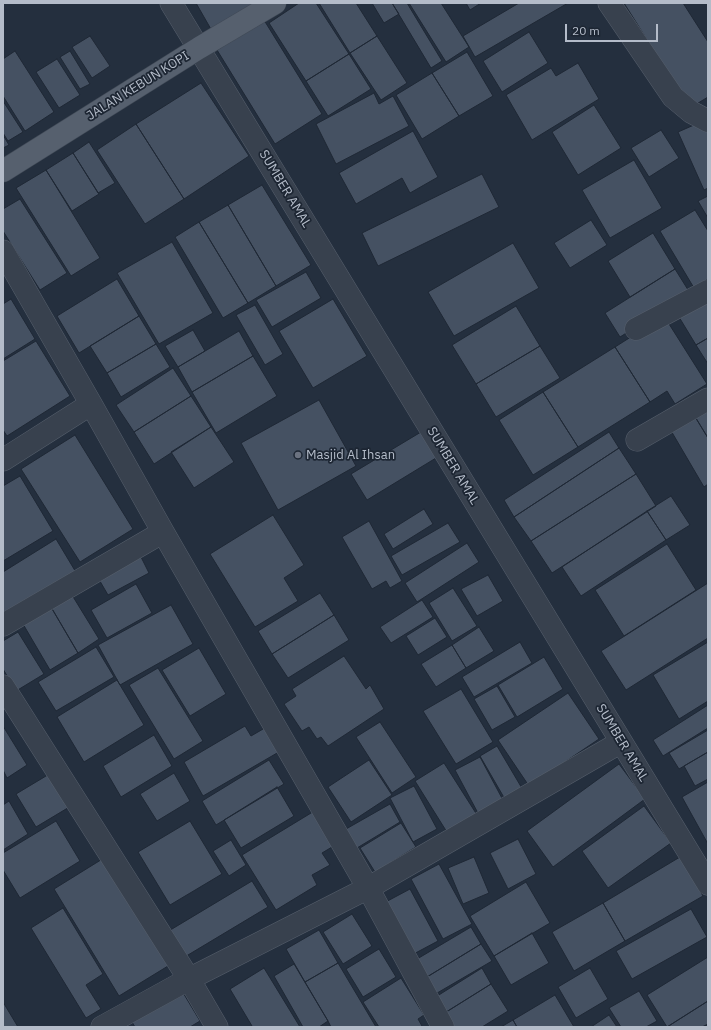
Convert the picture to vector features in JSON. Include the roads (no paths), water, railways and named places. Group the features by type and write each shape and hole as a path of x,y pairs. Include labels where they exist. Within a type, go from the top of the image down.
{"main road":[{"name":"JALAN KEBUN KOPI","path":"3,171 199,48 275,3"}],"street":[{"name":"SUMBER AMAL","path":"171,3 621,742 702,860 708,884"},
{"path":"609,3 673,98 691,112 708,121"},
{"path":"3,252 368,888 444,1027"},
{"path":"636,329 708,291"},
{"path":"637,440 708,399"},
{"path":"3,460 91,404"},
{"path":"3,625 163,532"},
{"path":"3,686 189,979 217,1027"},
{"path":"102,1027 189,979 368,888 621,742"}],"place":[{"name":"Masjid Al Ihsan","path":"298,455"}]}
